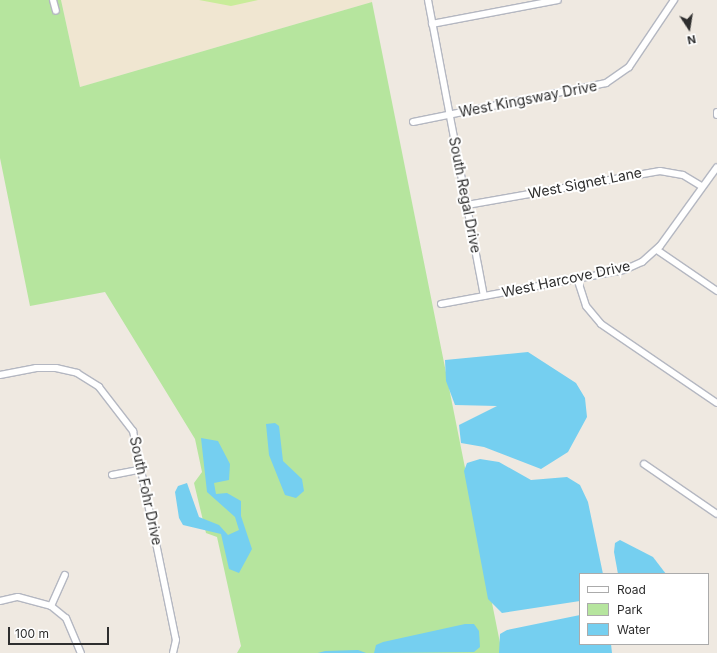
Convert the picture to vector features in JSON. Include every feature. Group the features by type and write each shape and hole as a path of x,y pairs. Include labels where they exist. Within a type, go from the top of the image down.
{"street":[{"path":"54,0 56,11"},
{"name":"South Regal Drive","path":"428,0 484,296"},
{"path":"432,24 558,0"},
{"name":"West Kingsway Drive","path":"413,122 606,83 628,67 674,0"},
{"name":"West Harcove Drive","path":"441,304 634,266 657,250 701,186 717,167"},
{"name":"West Signet Lane","path":"466,205 660,170 683,175 701,186"},
{"path":"657,250 717,291"},
{"path":"577,278 586,306 601,324 717,402"},
{"name":"South Fohr Drive","path":"0,375 56,368 77,373 99,387 116,405 133,431 176,640 173,653"},
{"path":"644,464 717,514"},
{"path":"112,475 142,469"},
{"path":"51,606 65,575"},
{"path":"0,601 18,597 51,606 66,618 81,653"}],"shaded area":[{"path":"61,0 372,0 372,2 80,87"}],"green space":[{"path":"0,0 61,0 80,87 372,2 502,653 237,653 241,646 217,537 206,533 194,483 202,472 195,439 105,292 30,306 0,158"},
{"path":"199,0 258,0 231,6"}],"water":[{"path":"528,352 576,383 585,398 587,417 568,452 541,469 484,447 461,443 459,425 497,406 455,405 446,381 445,360"},
{"path":"275,423 279,426 283,461 302,479 304,491 296,498 285,495 269,455 266,424"},
{"path":"201,438 218,441 230,464 229,480 214,483 216,494 227,493 241,501 241,516 252,549 239,573 229,569 221,534 183,525 179,518 175,492 178,486 187,483 199,517 219,525 228,535 239,530 235,517 207,492"},
{"path":"480,459 499,462 531,480 567,477 580,485 588,502 603,573 579,573 579,601 502,613 488,599 464,471 467,463"},
{"path":"620,540 653,557 665,573 618,573 614,552 615,543"},
{"path":"579,615 579,645 611,645 612,653 499,653 500,634 507,630"},
{"path":"465,624 474,624 479,631 480,647 474,652 374,653 376,645 383,642"},
{"path":"358,650 366,653 318,653 325,651"}]}
